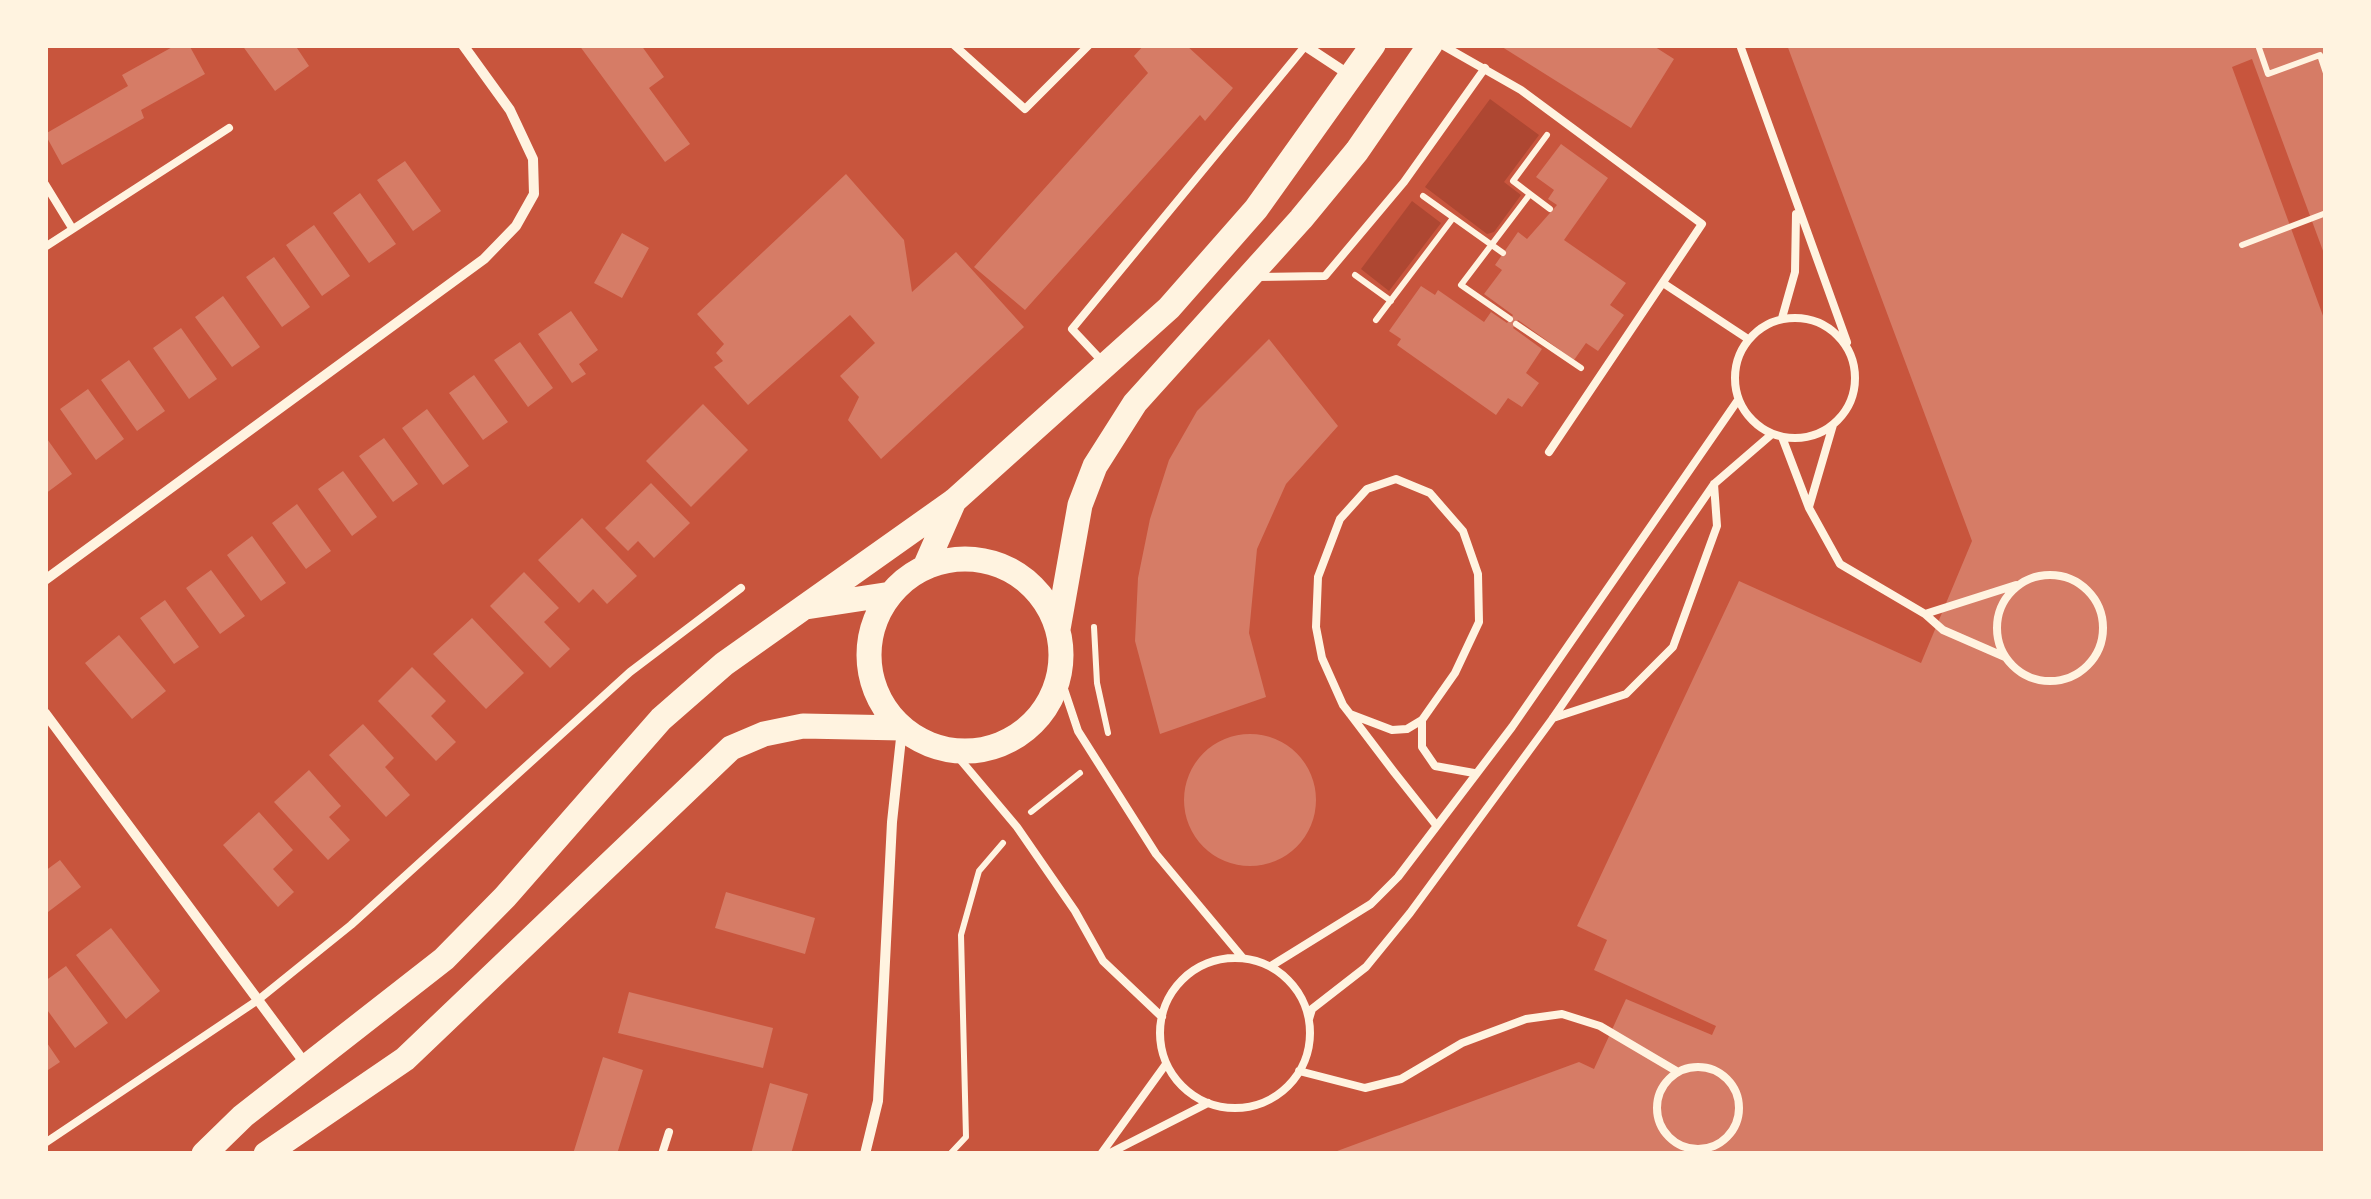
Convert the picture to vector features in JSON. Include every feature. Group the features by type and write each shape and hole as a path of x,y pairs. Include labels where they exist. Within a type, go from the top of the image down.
{"main road":[{"path":"204,1154 243,1116 444,959 506,897 661,719 796,609 954,501 1107,367 1214,260 1373,45"},
{"path":"1058,629 1047,603 1029,582 1006,568 979,559 952,559 925,567 891,594 875,619 869,648 872,678 882,705 902,728 926,743 953,751 982,750 1009,741 1032,724 1049,701 1059,674 1058,629 1071,544 1096,466 1135,403 1357,151 1430,45"},
{"path":"925,567 954,501"},
{"path":"796,609 891,594"},
{"path":"266,1154 405,1059 731,748 764,734 803,726 902,728"}],"street":[{"path":"45,580 484,259 516,226 534,194 532,158 510,110 463,45"},
{"path":"1305,46 1352,77"},
{"path":"45,713 308,1067"},
{"path":"864,1154 878,1101 892,822 902,728"}],"lane":[{"path":"954,45 1025,110 1089,45"},
{"path":"1442,45 1486,68 1560,118 1702,224 1549,452"},
{"path":"1740,45 1796,210 1851,354 1854,393 1833,425 1809,508"},
{"path":"1107,367 1072,330 1305,46"},
{"path":"1248,277 1326,276 1404,182 1486,68"},
{"path":"45,247 229,128"},
{"path":"45,184 72,228"},
{"path":"1782,318 1795,272 1796,210"},
{"path":"1663,283 1748,340"},
{"path":"1833,425 1800,438 1777,436 1746,414 1738,400 1735,368 1748,340 1763,326 1782,318 1804,317 1824,324 1851,354"},
{"path":"1272,966 1372,904 1398,877 1512,727 1738,400"},
{"path":"1309,1019 1302,999 1272,966 1242,957 1210,960 1191,969 1162,1017 1160,1039 1166,1064 1180,1086 1208,1103 1234,1108 1260,1104 1282,1091 1299,1071 1308,1050 1312,1009 1366,966 1410,913 1553,718 1714,484 1777,436"},
{"path":"1777,436 1809,508 1840,564 1962,640 2005,657 2026,676 2056,682 2086,668 2103,639 2100,606 2077,581 2044,575 1925,614"},
{"path":"1350,714 1392,730 1407,729 1422,720 1455,674 1478,622 1478,574 1464,532 1430,494 1396,479 1367,489 1340,519 1318,577 1316,627 1322,658 1350,714 1436,825"},
{"path":"1553,718 1626,694 1673,646 1716,526 1714,484"},
{"path":"2005,657 1998,618 2018,585"},
{"path":"45,1143 258,1000 352,925 630,672 740,588"},
{"path":"1059,674 1078,731 1156,854 1242,957"},
{"path":"1422,720 1422,747 1435,766 1474,773"},
{"path":"953,751 1017,827 1075,911 1103,961 1162,1017"},
{"path":"1299,1071 1365,1088 1401,1079 1462,1043 1526,1019 1562,1014 1600,1026 1678,1072 1713,1069 1735,1091 1737,1119 1725,1138 1712,1146 1686,1147 1664,1130 1657,1102 1662,1088 1678,1072"},
{"path":"1105,1154 1166,1064"},
{"path":"1105,1154 1208,1103"},
{"path":"662,1154 668,1132"}],"path":[{"path":"2258,45 2268,74 2320,56 2326,74"},
{"path":"1550,209 1512,181 1560,118"},
{"path":"1404,182 1503,253"},
{"path":"1530,194 1461,285 1598,380"},
{"path":"2242,245 2326,213"},
{"path":"1376,320 1452,218"},
{"path":"1337,262 1390,301"},
{"path":"950,1154 966,1137 961,1087 961,935 979,871 1042,800 1098,760 1109,741 1097,683 1094,621"}],"shaded area":[{"path":"1490,99 1539,135 1504,182 1521,195 1494,232 1487,234 1425,187"},
{"path":"1412,201 1441,223 1389,291 1361,269"}],"building":[{"path":"176,45 189,45 205,74 141,110 144,118 62,165 45,134 128,86 122,75"},
{"path":"242,45 295,45 309,66 275,91"},
{"path":"579,45 641,45 664,77 649,88 690,144 665,162"},
{"path":"1144,45 1186,45 1233,88 1205,121 1200,115 1025,310 974,267 1148,73 1134,56"},
{"path":"1499,45 1652,45 1674,59 1631,128"},
{"path":"1787,45 2326,45 2326,259 2252,59 2232,67 2326,324 2326,1154 1329,1154 1579,1062 1594,1069 1626,999 1712,1035 1716,1026 1594,970 1607,940 1577,926 1739,581 1921,663 1972,541"},
{"path":"1561,144 1608,178 1564,240 1626,283 1610,305 1624,315 1598,351 1586,343 1574,360 1518,320 1513,328 1542,349 1526,373 1539,383 1522,407 1508,398 1496,415 1397,345 1401,339 1389,331 1421,286 1435,295 1438,290 1484,322 1491,312 1507,323 1513,315 1484,294 1502,270 1495,265 1518,232 1527,239 1557,205 1548,199 1554,190 1536,177"},
{"path":"405,161 441,211 413,231 377,180"},
{"path":"846,174 904,240 912,292 956,252 1024,327 881,459 848,420 859,397 840,376 875,343 850,315 748,405 714,367 723,361 716,353 724,344 697,314"},
{"path":"360,193 396,244 369,263 333,213"},
{"path":"314,225 350,276 322,296 286,245"},
{"path":"622,233 649,248 622,298 594,283"},
{"path":"274,257 310,307 282,327 246,277"},
{"path":"223,296 260,347 232,367 195,317"},
{"path":"571,311 598,350 579,364 586,374 572,383 538,334"},
{"path":"181,328 217,379 189,399 153,348"},
{"path":"1269,339 1338,426 1286,484 1257,549 1249,633 1266,697 1160,734 1135,641 1138,578 1150,519 1169,460 1197,411"},
{"path":"520,342 553,388 528,407 494,360"},
{"path":"129,360 165,411 137,431 101,380"},
{"path":"474,375 508,422 483,440 449,393"},
{"path":"88,389 124,439 96,460 60,409"},
{"path":"703,404 748,450 691,507 646,461"},
{"path":"427,409 469,466 443,485 402,428"},
{"path":"45,436 72,474 45,494"},
{"path":"384,438 418,484 393,502 359,456"},
{"path":"343,471 377,517 352,536 318,489"},
{"path":"651,483 690,523 654,558 638,541 628,551 605,528"},
{"path":"297,504 331,551 306,569 272,523"},
{"path":"582,518 637,576 607,604 593,589 579,603 538,560"},
{"path":"252,536 286,583 261,601 227,555"},
{"path":"211,570 245,616 220,634 186,588"},
{"path":"524,572 559,608 544,622 570,649 550,668 490,606"},
{"path":"165,600 199,647 174,664 140,618"},
{"path":"472,618 524,673 486,709 433,654"},
{"path":"119,635 166,691 132,719 85,663"},
{"path":"412,667 446,701 431,716 456,742 436,761 378,701"},
{"path":"363,724 394,758 385,767 410,795 386,817 329,755"},
{"path":"1250,734 1275,739 1297,753 1311,775 1316,800 1311,825 1297,847 1275,861 1250,866 1225,861 1203,847 1189,825 1184,800 1189,775 1203,753 1225,739"},
{"path":"309,770 341,806 329,817 350,840 328,860 274,802"},
{"path":"259,812 293,850 273,869 294,892 278,907 223,845"},
{"path":"60,860 81,887 48,912 45,871"},
{"path":"726,892 815,918 805,954 715,928"},
{"path":"111,928 160,991 126,1019 76,955"},
{"path":"66,966 108,1023 75,1048 45,1007 45,981"},
{"path":"629,992 773,1028 763,1068 618,1033"},
{"path":"45,1040 60,1062 45,1072"},
{"path":"603,1057 643,1070 617,1154 573,1154"},
{"path":"770,1083 808,1094 791,1154 751,1154"}]}
